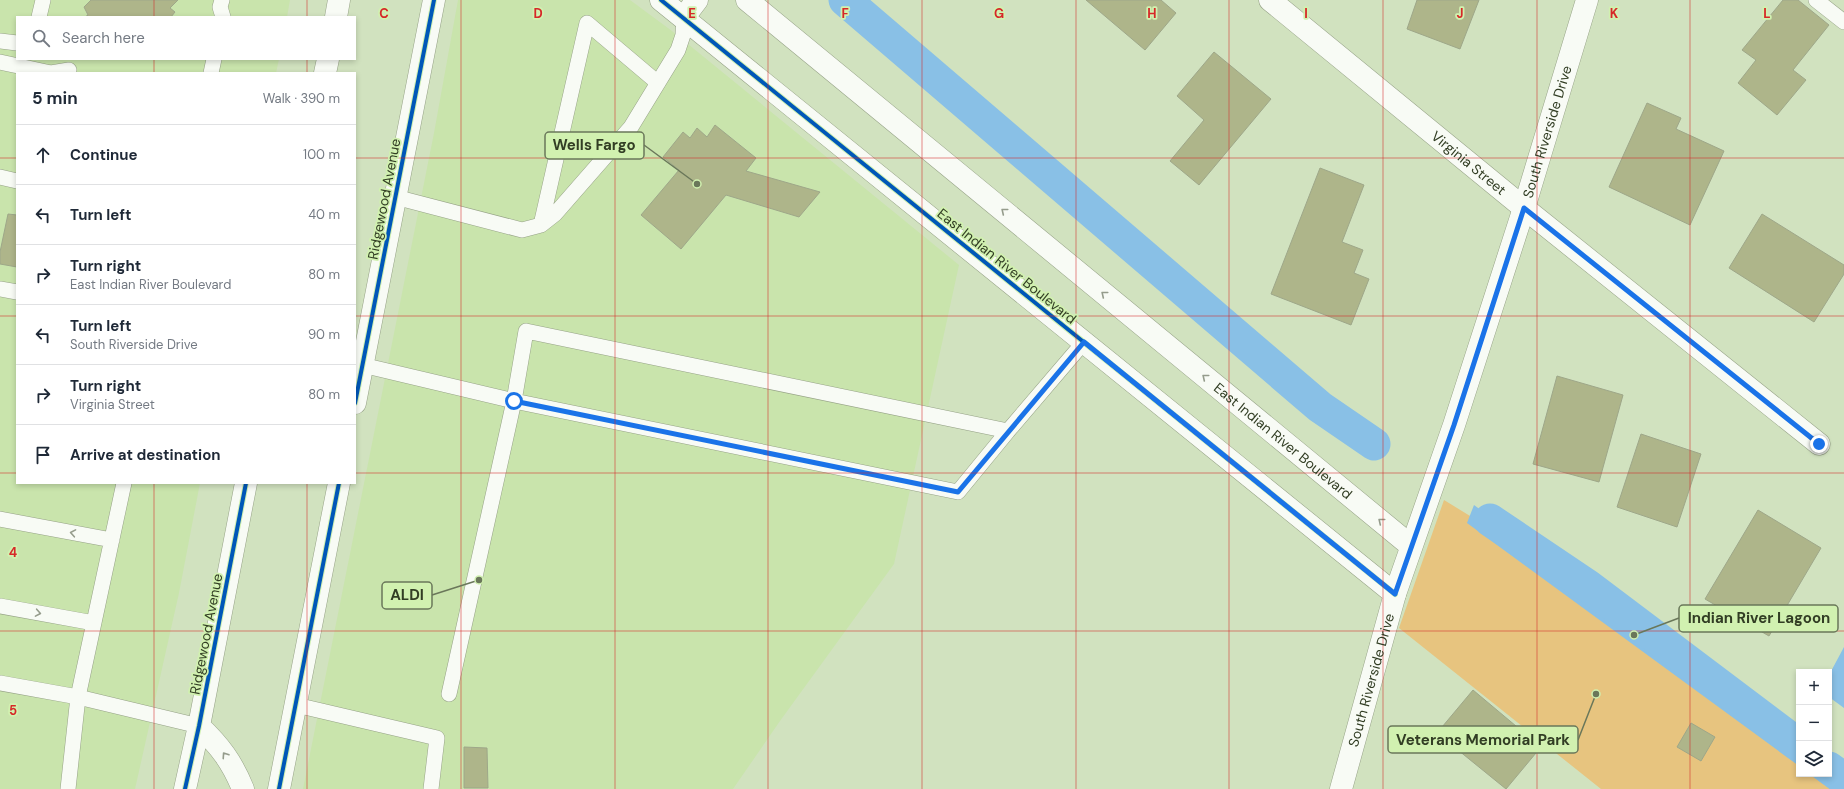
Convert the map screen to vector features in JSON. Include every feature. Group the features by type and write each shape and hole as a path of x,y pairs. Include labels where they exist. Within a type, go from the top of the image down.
{"street":[{"path":"336,16 339,0"},
{"name":"Ridgewood Avenue","path":"356,397 434,0"},
{"name":"East Indian River Boulevard","path":"661,0 684,17 1395,594"},
{"path":"684,17 697,0"},
{"name":"East Indian River Boulevard","path":"747,0 1411,546"},
{"name":"Virginia Street","path":"1270,0 1524,208 1819,444"},
{"name":"South Riverside Drive","path":"1341,789 1395,594 1454,425 1524,208 1587,0"},
{"path":"325,72 328,60"},
{"name":"Ridgewood Avenue","path":"185,789 199,726 246,484"},
{"path":"279,789 339,484"},
{"path":"199,726 219,746 235,768 243,789"}],"lane":[{"path":"39,16 43,0"},
{"path":"222,0 220,7 224,16"},
{"path":"1816,0 1844,22"},
{"path":"395,197 522,230 541,225 555,214 631,127 678,50 683,36 684,17"},
{"path":"541,225 587,23 658,83"},
{"path":"0,41 16,43"},
{"path":"211,72 214,60"},
{"path":"0,62 46,72"},
{"path":"54,72 68,67"},
{"path":"0,177 16,181"},
{"path":"0,289 16,292"},
{"path":"449,694 514,401 526,331 1008,431"},
{"path":"362,365 514,401 958,492 1084,342"},
{"path":"68,789 78,697 124,484"},
{"path":"0,519 112,540"},
{"path":"0,606 94,623"},
{"path":"0,683 78,697 199,726"},
{"path":"296,705 437,738 431,789"}],"shaded area":[{"path":"0,0 290,0 287,16 16,16 16,60 279,60 276,72 16,72 16,484 200,484 179,593 135,789 0,789"},
{"path":"458,0 630,0 672,31 959,265 894,564 780,721 733,789 303,789 434,133"},
{"path":"1444,500 1475,519 1796,758 1796,777 1822,777 1839,789 1601,789 1399,628"}],"water":[{"path":"1474,505 1796,744 1796,764 1467,523"},
{"path":"1844,647 1844,708 1832,699 1832,669"},
{"path":"1832,771 1844,780 1844,789 1830,789 1813,777 1832,777"}],"building":[{"path":"91,0 178,0 170,8 175,12 172,16 86,16 88,15 84,7"},
{"path":"1086,0 1161,0 1176,13 1145,50"},
{"path":"1417,0 1479,0 1460,49 1407,29"},
{"path":"1783,0 1798,0 1829,25 1793,70 1806,80 1777,115 1738,83 1756,60 1742,50"},
{"path":"1214,52 1271,99 1199,185 1170,161 1204,120 1177,96"},
{"path":"1647,103 1681,118 1676,129 1724,151 1690,225 1609,187"},
{"path":"715,125 756,158 746,171 820,192 799,217 726,195 681,249 641,215 679,170 663,157 683,132 690,138 697,128 707,137"},
{"path":"1320,168 1364,185 1342,242 1363,250 1354,273 1369,279 1351,325 1271,294"},
{"path":"8,214 16,215 16,267 0,264 0,252"},
{"path":"1762,214 1844,265 1844,274 1814,322 1729,268"},
{"path":"1557,376 1623,395 1599,482 1533,464"},
{"path":"1641,434 1701,454 1677,527 1617,507"},
{"path":"1758,510 1821,548 1769,636 1705,599"},
{"path":"1473,690 1541,747 1506,789 1437,733"},
{"path":"1691,723 1715,737 1701,761 1677,747"},
{"path":"464,747 487,748 488,788 464,788"}],"waterway":[{"path":"845,0 1320,407 1374,444"},
{"path":"1490,520 1588,586 1796,743"},
{"path":"1832,770 1844,779"}],"cycle path":[{"path":"356,398 434,0"},
{"path":"661,0 1395,594"},
{"path":"185,789 199,726 246,484"},
{"path":"279,789 339,484"}],"place":[{"name":"Wells Fargo","path":"697,184"},
{"name":"ALDI","path":"479,580"},
{"name":"Indian River Lagoon","path":"1634,635"},
{"name":"Veterans Memorial Park","path":"1596,694"}],"route":[{"path":"514,401 958,492 1084,342 1395,594 1454,425 1524,208 1819,444"}]}
